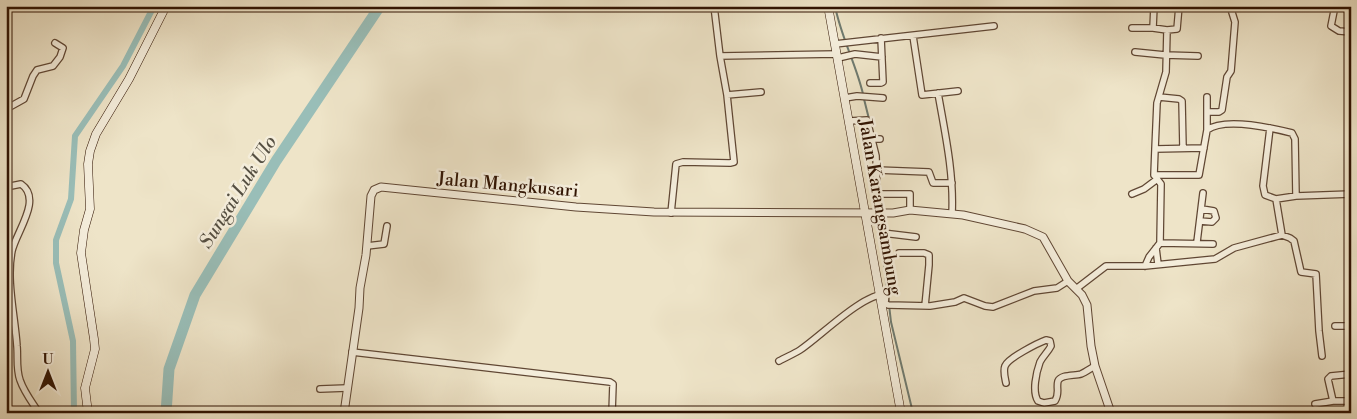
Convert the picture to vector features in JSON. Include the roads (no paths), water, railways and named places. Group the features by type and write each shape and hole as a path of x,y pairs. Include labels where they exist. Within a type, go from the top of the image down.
{"main road":[{"path":"88,413 86,388 95,349 81,253 84,230 90,209 88,164 96,134 129,79 166,6"},
{"name":"Jalan Karangsambung","path":"828,6 843,43 837,56 901,413"}],"street":[{"path":"671,213 676,164 683,162 734,162 727,95 714,6"},
{"path":"1153,28 1154,6"},
{"path":"1132,28 1177,29 1179,6"},
{"path":"1208,112 1219,112 1222,110 1227,77 1231,71 1235,22 1230,6"},
{"path":"1335,6 1331,26 1338,31 1351,32"},
{"path":"843,43 994,26"},
{"path":"1158,264 1161,184 1155,177 1156,109 1166,72 1167,30"},
{"path":"913,36 921,94 923,96 958,91"},
{"path":"870,83 883,82 881,38"},
{"path":"6,109 24,99 37,70 53,66 56,62 63,50 62,46 55,43"},
{"path":"1135,52 1198,56"},
{"path":"720,56 846,56 855,54 882,57"},
{"path":"727,95 761,92"},
{"path":"938,93 952,183 952,214"},
{"path":"845,98 857,96 883,98"},
{"path":"1159,97 1182,101 1183,148"},
{"path":"1132,194 1144,189 1155,177 1199,175 1207,130 1208,97"},
{"path":"849,121 867,119 875,139 877,194 910,194 910,210"},
{"path":"1207,130 1218,125 1260,126 1292,133 1295,138 1296,196"},
{"path":"1270,128 1262,186 1265,195 1276,199 1296,196 1351,194"},
{"path":"1155,149 1204,148"},
{"path":"877,170 930,172 933,183 952,183"},
{"path":"6,188 21,184 26,189 29,197 27,214 14,243 12,255 12,302 19,378 25,392 39,413"},
{"name":"Jalan Mangkusari","path":"344,413 367,246 371,196 374,190 381,187 576,207 671,213 866,213 910,210 952,214 1025,229 1043,237 1068,281 1082,295 1087,304 1089,336 1095,366 1111,413"},
{"path":"1197,242 1203,193"},
{"path":"1276,199 1282,235"},
{"path":"1200,221 1212,222 1216,218 1214,211 1202,209"},
{"path":"881,212 883,233 916,237"},
{"path":"367,246 384,244 387,226"},
{"path":"1076,289 1104,267 1145,266 1215,259 1234,248 1282,235 1294,241 1301,272 1316,274 1322,356"},
{"path":"1145,266 1158,245 1197,242 1214,244"},
{"path":"899,253 929,255 930,265 926,306"},
{"path":"779,361 800,350 866,299 880,294 886,295 885,304 890,305 926,306 955,302 964,298 985,306 994,307 1034,291 1057,288 1068,281"},
{"path":"1336,326 1351,326"},
{"path":"1006,383 1004,371 1006,364 1046,340 1050,341 1051,346 1037,372 1035,392 1038,401 1044,403 1055,401 1058,397 1059,379 1080,375 1095,366"},
{"path":"352,352 610,382 613,384 612,413"},
{"path":"1333,401 1328,377 1351,374"},
{"path":"320,388 348,388"},
{"path":"1315,404 1351,401"}],"waterway":[{"path":"74,413 73,341 56,263 56,240 71,199 75,136 123,66 154,6"},
{"name":"Sungai Luk Ulo","path":"166,413 169,369 195,295 276,161 380,6"},
{"path":"835,6 863,94"},
{"path":"864,99 869,119"},
{"path":"879,160 879,180"},
{"path":"879,195 880,210"},
{"path":"881,232 887,292"},
{"path":"888,296 891,322 913,413"}]}
